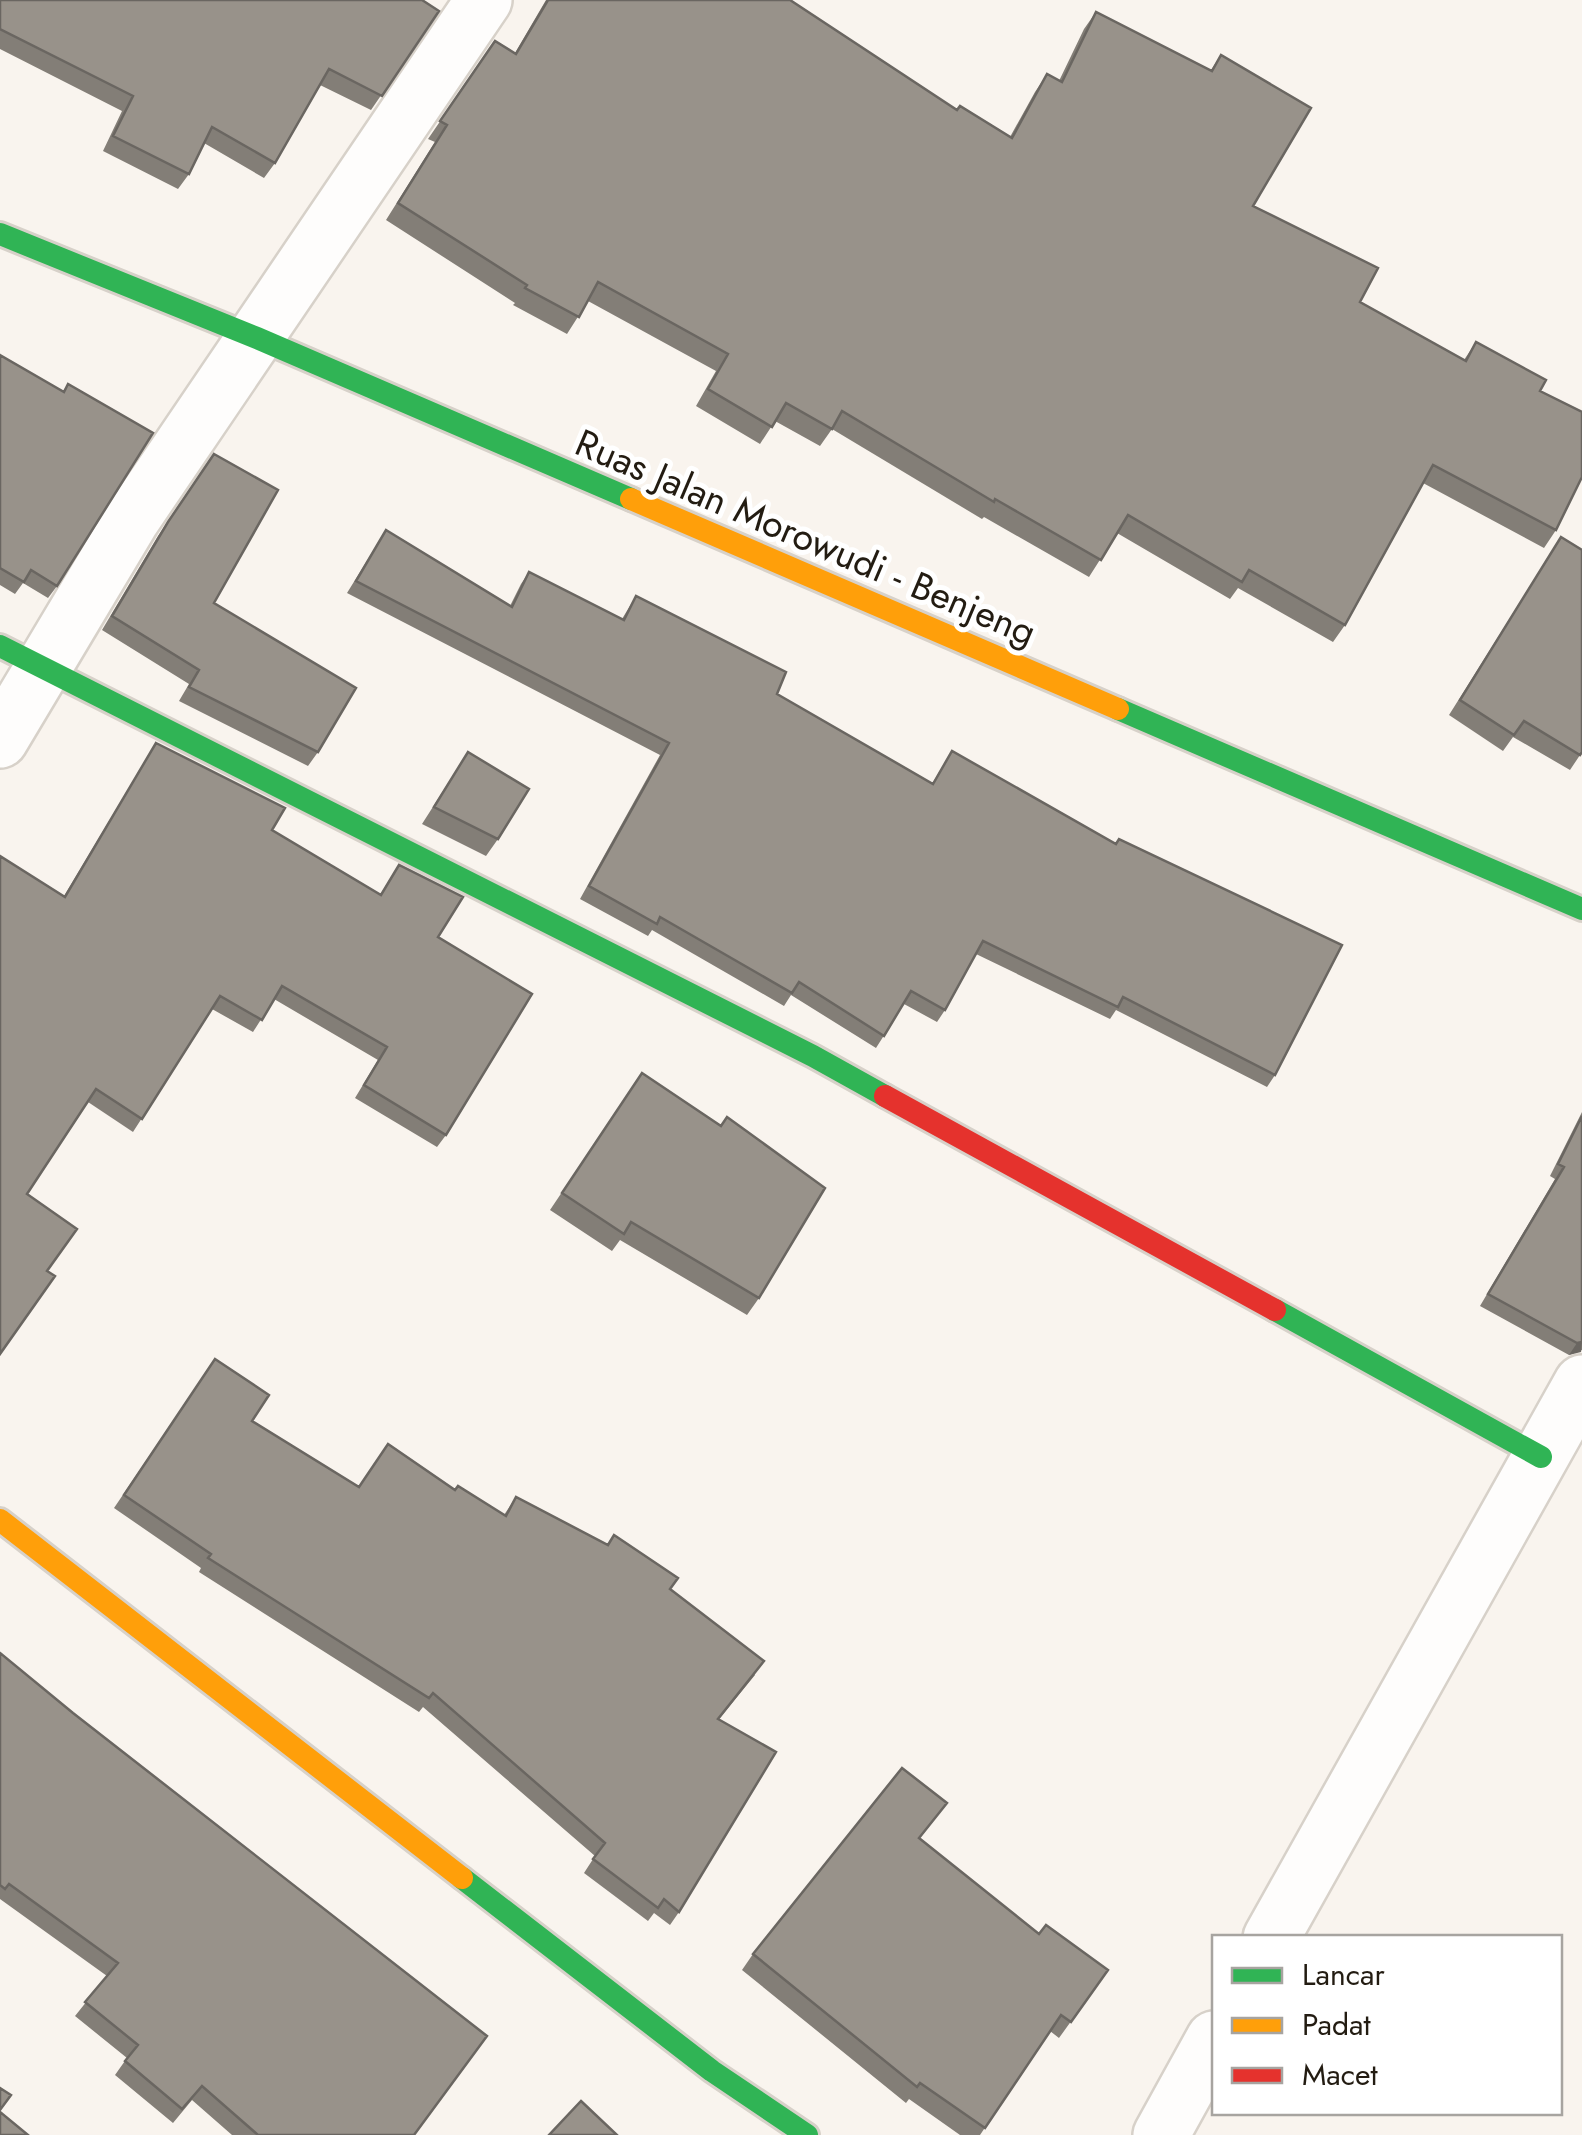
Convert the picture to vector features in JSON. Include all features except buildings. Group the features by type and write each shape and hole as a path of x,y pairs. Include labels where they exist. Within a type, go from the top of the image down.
{"street":[{"path":"0,740 22,657 132,519 484,0"},
{"name":"Ruas Jalan Morowudi - Benjeng","path":"0,234 257,338 1582,909"},
{"path":"22,657 813,1056 1541,1457"},
{"path":"1274,1935 1582,1383"},
{"path":"0,1520 712,2071 806,2135"},
{"path":"1161,2135 1212,2043"}],"traffic: fast":[{"path":"0,234 257,338 631,499"},
{"path":"0,646 813,1056 885,1096"},
{"path":"1118,709 1582,909"},
{"path":"1275,1310 1541,1457"},
{"path":"462,1878 712,2071 807,2135"}],"traffic: slow":[{"path":"631,499 1118,709"},
{"path":"0,1520 462,1878"}],"traffic: jam":[{"path":"885,1096 1275,1310"}]}
